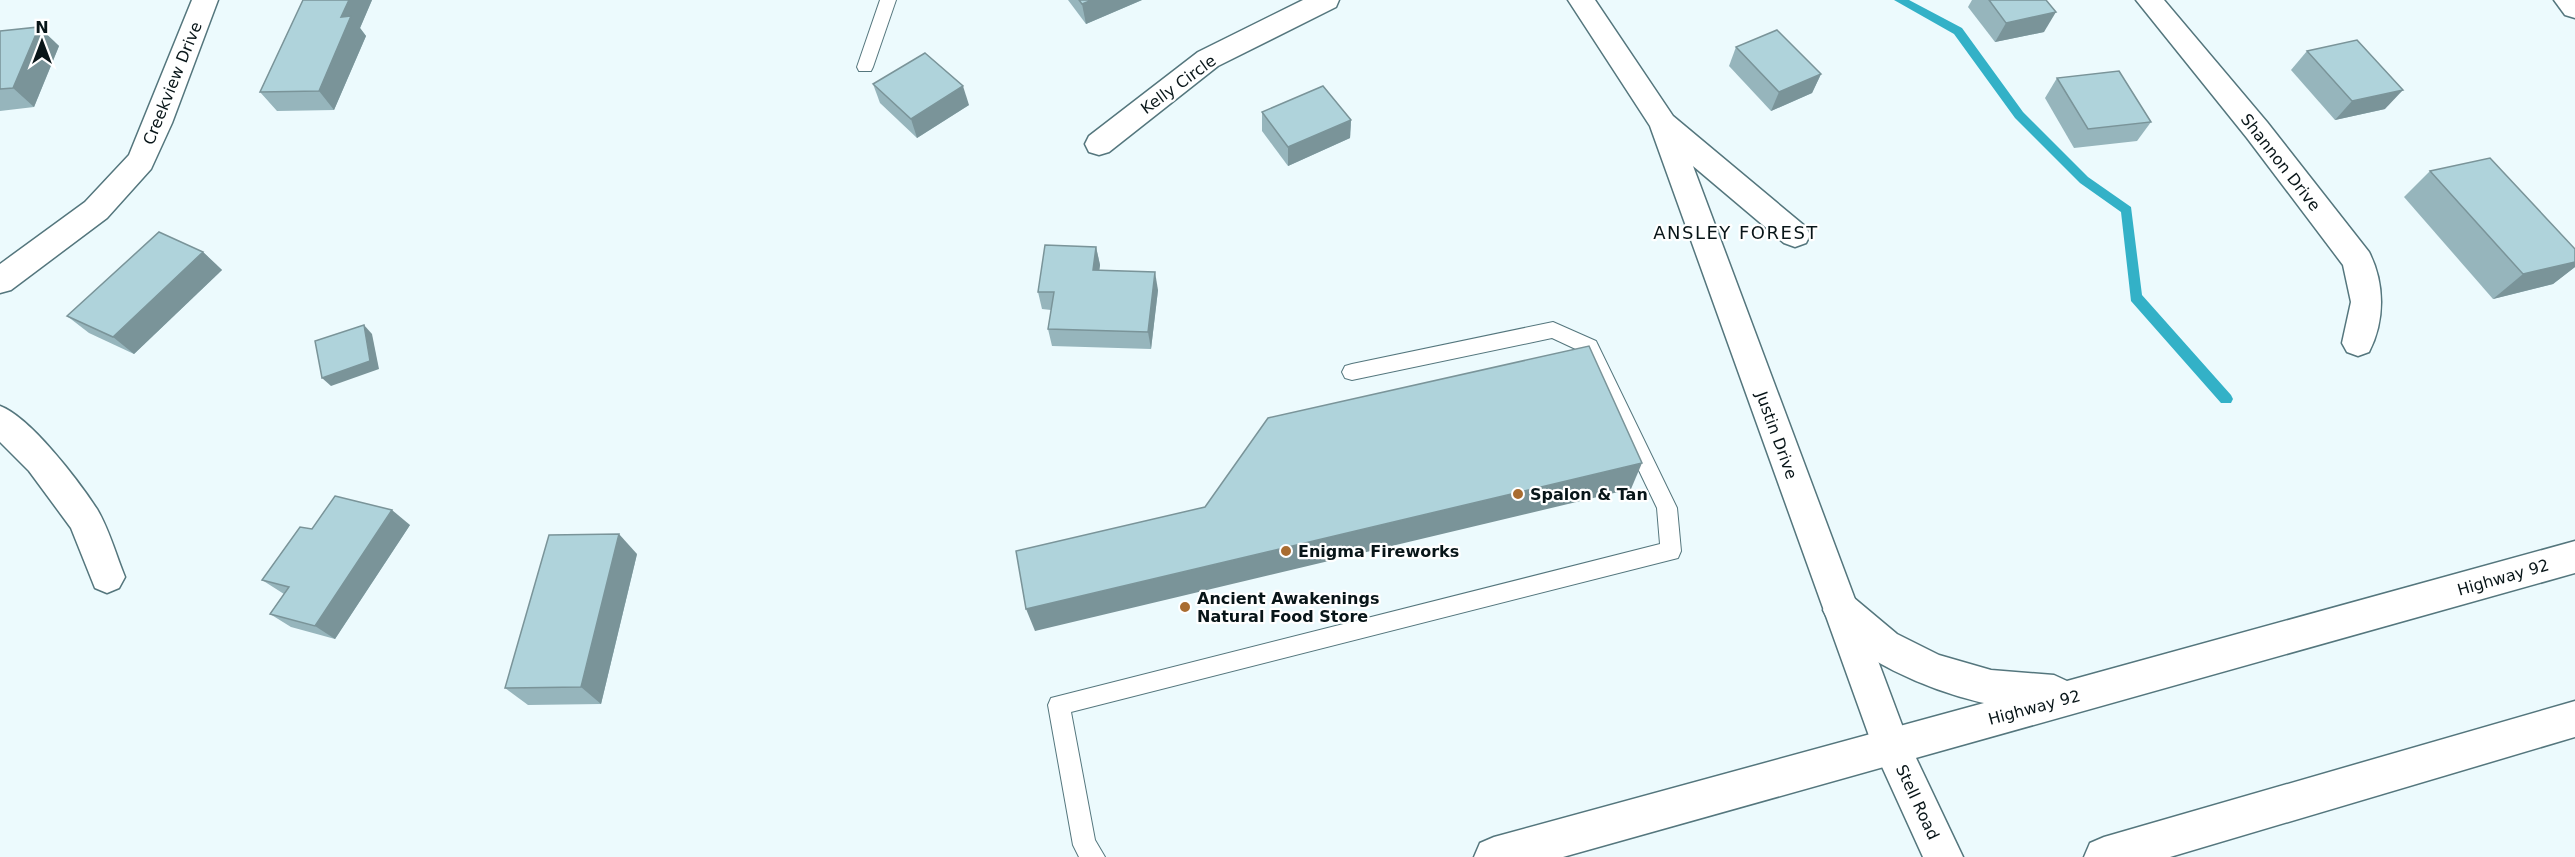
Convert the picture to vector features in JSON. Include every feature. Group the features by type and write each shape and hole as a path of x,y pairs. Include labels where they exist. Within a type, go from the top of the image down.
{"street":[{"name":"Creekview Drive","path":"0,281 96,210 141,161 205,0"},
{"name":"Kelly Circle","path":"1099,144 1208,59 1326,0"},
{"name":"Justin Drive","path":"1581,0 1663,124 1892,747"},
{"name":"Shannon Drive","path":"2149,0 2257,130 2358,261 2367,302 2358,344"},
{"path":"2567,0 2575,8"},
{"name":"Justin Drive","path":"1663,124 1796,235"},
{"path":"0,420 41,461 86,520 107,577"},
{"name":"Highway 92","path":"1494,857 2575,557"},
{"path":"1841,610 1890,649 1963,682 2006,690 2047,693 2089,692"},
{"path":"2104,857 2575,719"},
{"name":"Stell Road","path":"1892,747 1943,857"}],"lane":[{"path":"865,67 888,0"},
{"path":"1085,853 1059,705 1671,551 1667,508 1589,347 1553,330 1352,372"}],"building":[{"path":"303,0 349,0 341,17 351,16 319,91 260,92"},
{"path":"1079,0 1092,0 1082,4"},
{"path":"1989,0 2046,0 2056,12 2006,23"},
{"path":"39,27 13,88 0,89 0,31"},
{"path":"1777,30 1821,74 1779,92 1736,47"},
{"path":"2357,40 2403,90 2352,101 2307,51"},
{"path":"925,53 963,86 911,119 873,84"},
{"path":"2119,71 2151,122 2088,129 2057,78"},
{"path":"1323,86 1351,120 1288,147 1262,112"},
{"path":"2490,158 2575,249 2575,262 2523,274 2430,171"},
{"path":"159,232 203,252 113,337 67,316"},
{"path":"1045,245 1096,247 1093,270 1155,272 1148,332 1048,329 1054,292 1038,292"},
{"path":"364,325 370,361 322,378 315,341"},
{"path":"1589,346 1642,463 1026,609 1016,551 1205,507 1268,418"},
{"path":"335,496 392,510 315,626 270,614 289,587 262,580 300,527 312,529"},
{"path":"619,534 581,687 505,688 549,535"}],"waterway":[{"path":"1900,0 1958,31 2019,115 2084,180 2127,210 2136,297 2226,399"}],"place":[{"name":"Spalon & Tan","path":"1518,494"},
{"name":"Enigma Fireworks","path":"1286,551"},
{"name":"Ancient Awakenings Natural Food Store","path":"1185,607"}],"district":[{"name":"ANSLEY FOREST","path":"1736,233"}]}
